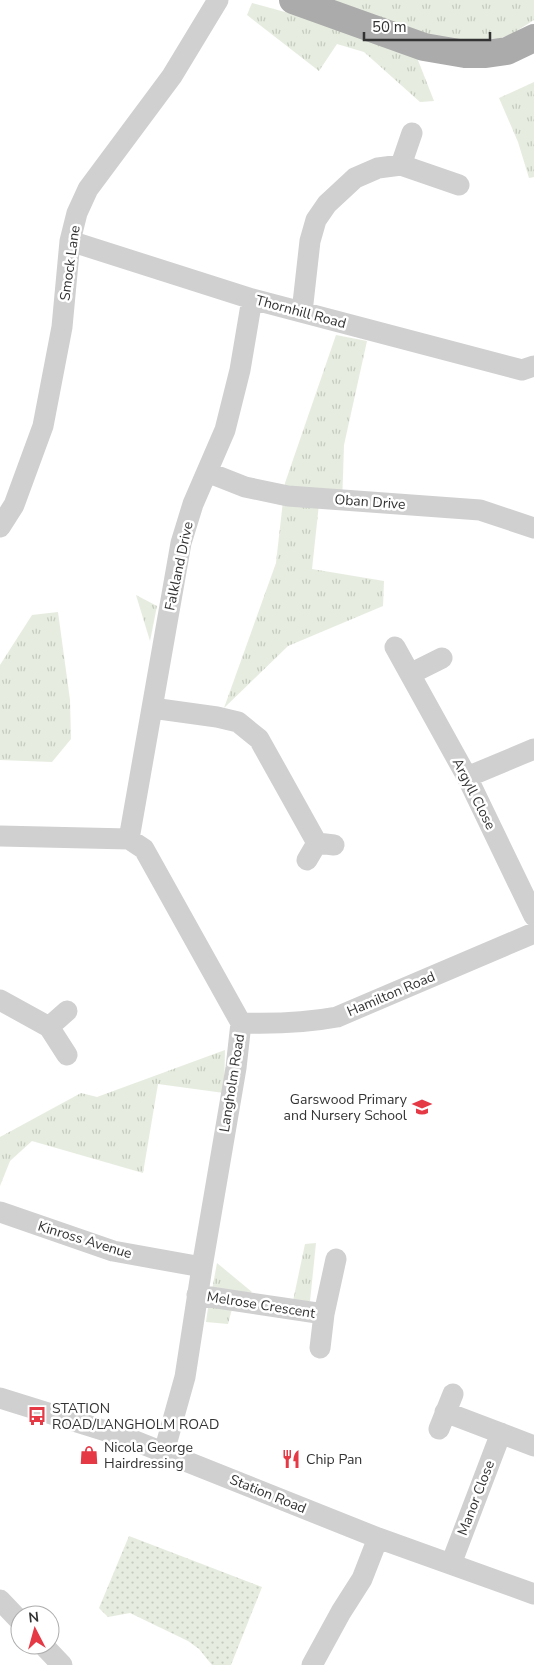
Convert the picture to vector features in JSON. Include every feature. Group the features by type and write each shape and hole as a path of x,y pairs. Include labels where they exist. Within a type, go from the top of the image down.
{"main road":[{"path":"293,0 424,46 465,54 507,51 534,38"}],"street":[{"name":"Smock Lane","path":"0,527 14,505 43,426 62,327 70,241 77,213 88,189 172,76 218,0"},
{"path":"401,164 412,133"},
{"path":"302,312 310,241 316,220 327,204 355,178 378,168 401,164 459,185"},
{"name":"Thornhill Road","path":"70,241 252,299 522,370 534,366"},
{"name":"Falkland Drive","path":"129,839 181,543 193,504 225,430 240,370 252,299"},
{"name":"Oban Drive","path":"207,472 245,487 288,496 480,510 534,528"},
{"name":"Argyll Close","path":"395,647 467,777 534,916"},
{"path":"410,674 442,658"},
{"path":"152,708 238,722 258,739 319,849"},
{"path":"467,777 534,749"},
{"path":"0,836 129,839"},
{"name":"Langholm Road","path":"129,839 144,849 241,1023 236,1068 197,1295 185,1377 164,1452"},
{"name":"Hamilton Road","path":"241,1023 312,1022 337,1017 534,933"},
{"path":"0,1000 49,1027 67,1055"},
{"path":"49,1027 66,1010"},
{"name":"Kinross Avenue","path":"0,1212 113,1251 202,1267"},
{"name":"Melrose Crescent","path":"320,1348 324,1314 336,1259"},
{"name":"Melrose Crescent","path":"197,1295 324,1314"},
{"name":"Station Road","path":"0,1398 76,1421 164,1452 378,1538 534,1594"},
{"path":"446,1411 534,1446"},
{"name":"Manor Close","path":"451,1564 501,1433"},
{"path":"312,1665 341,1612 362,1579 378,1538"},
{"path":"0,1600 10,1610"},
{"path":"52,1655 62,1665"}],"green space":[{"path":"324,0 534,0 534,20 512,34 492,41 443,42"},
{"path":"252,3 343,28 416,55 434,101 420,102 364,52 337,44 319,71 247,15"},
{"path":"534,82 534,177 529,178 518,142 499,98"},
{"path":"336,335 367,341 344,445 342,505 319,504 312,569 384,581 383,606 288,646 224,708 276,563 285,483"},
{"path":"136,595 157,606 150,641"},
{"path":"58,612 70,700 71,739 52,762 0,760 0,665 32,615"},
{"path":"225,1050 224,1093 158,1084 143,1173 32,1141 10,1161 0,1186 0,1137 81,1093 97,1097"},
{"path":"316,1243 310,1301 293,1301 305,1244"},
{"path":"217,1263 252,1292 246,1296 212,1290"},
{"path":"209,1301 233,1305 228,1324 206,1322"},
{"path":"129,1536 262,1587 231,1665 212,1665 199,1649 188,1641 130,1613 108,1617 99,1608"}],"place":[{"name":"Garswood Primary and Nursery School","path":"422,1107"},
{"name":"STATION ROAD/LANGHOLM ROAD","path":"37,1416"},
{"name":"Nicola George Hairdressing","path":"89,1455"},
{"name":"Chip Pan","path":"291,1459"}]}
